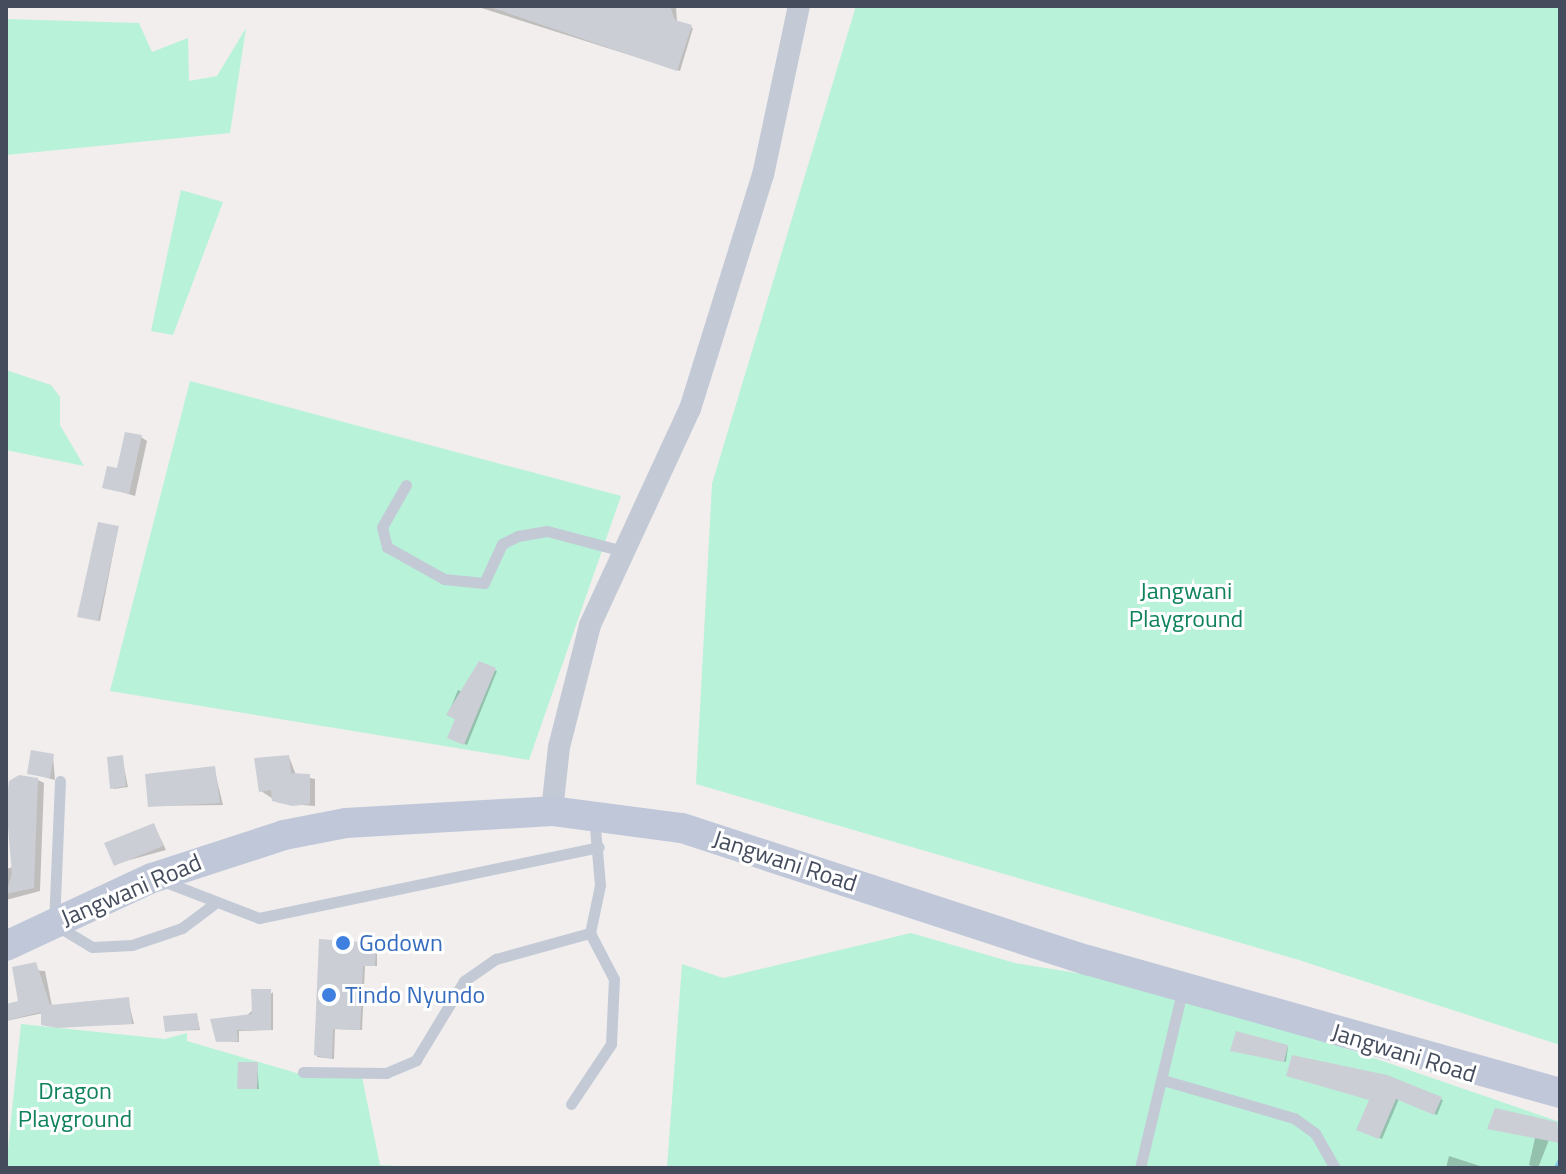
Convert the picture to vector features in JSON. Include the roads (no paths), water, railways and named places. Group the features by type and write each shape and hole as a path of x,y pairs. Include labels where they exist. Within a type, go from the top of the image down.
{"street":[{"path":"552,811 559,747 590,625 619,550 690,409 763,175 799,6"},
{"name":"Jangwani Road","path":"6,946 152,878 223,852 346,823 552,811 682,828 1183,987 1560,1093"}],"lane":[{"path":"406,485 382,527 387,547 444,579 484,583 502,544 518,536 547,531 619,550"},
{"path":"60,781 54,924 92,947 132,945 182,928 213,905"},
{"path":"571,1104 611,1044 614,979 590,933 599,847 594,817"},
{"path":"152,878 213,905 259,918 599,847"},
{"path":"303,1072 386,1073 416,1060 464,981 496,959 590,933"},
{"path":"1140,1168 1183,987"},
{"path":"1163,1080 1294,1118 1315,1133 1335,1168"}],"waterway":[{"path":"1557,1168 1560,1162"}],"place":[{"name":"Godown","path":"343,943"},
{"name":"Tindo Nyundo","path":"329,995"}],"park label":[{"name":"Jangwani Playground","path":"1186,605"},
{"name":"Dragon Playground","path":"75,1105"}]}
